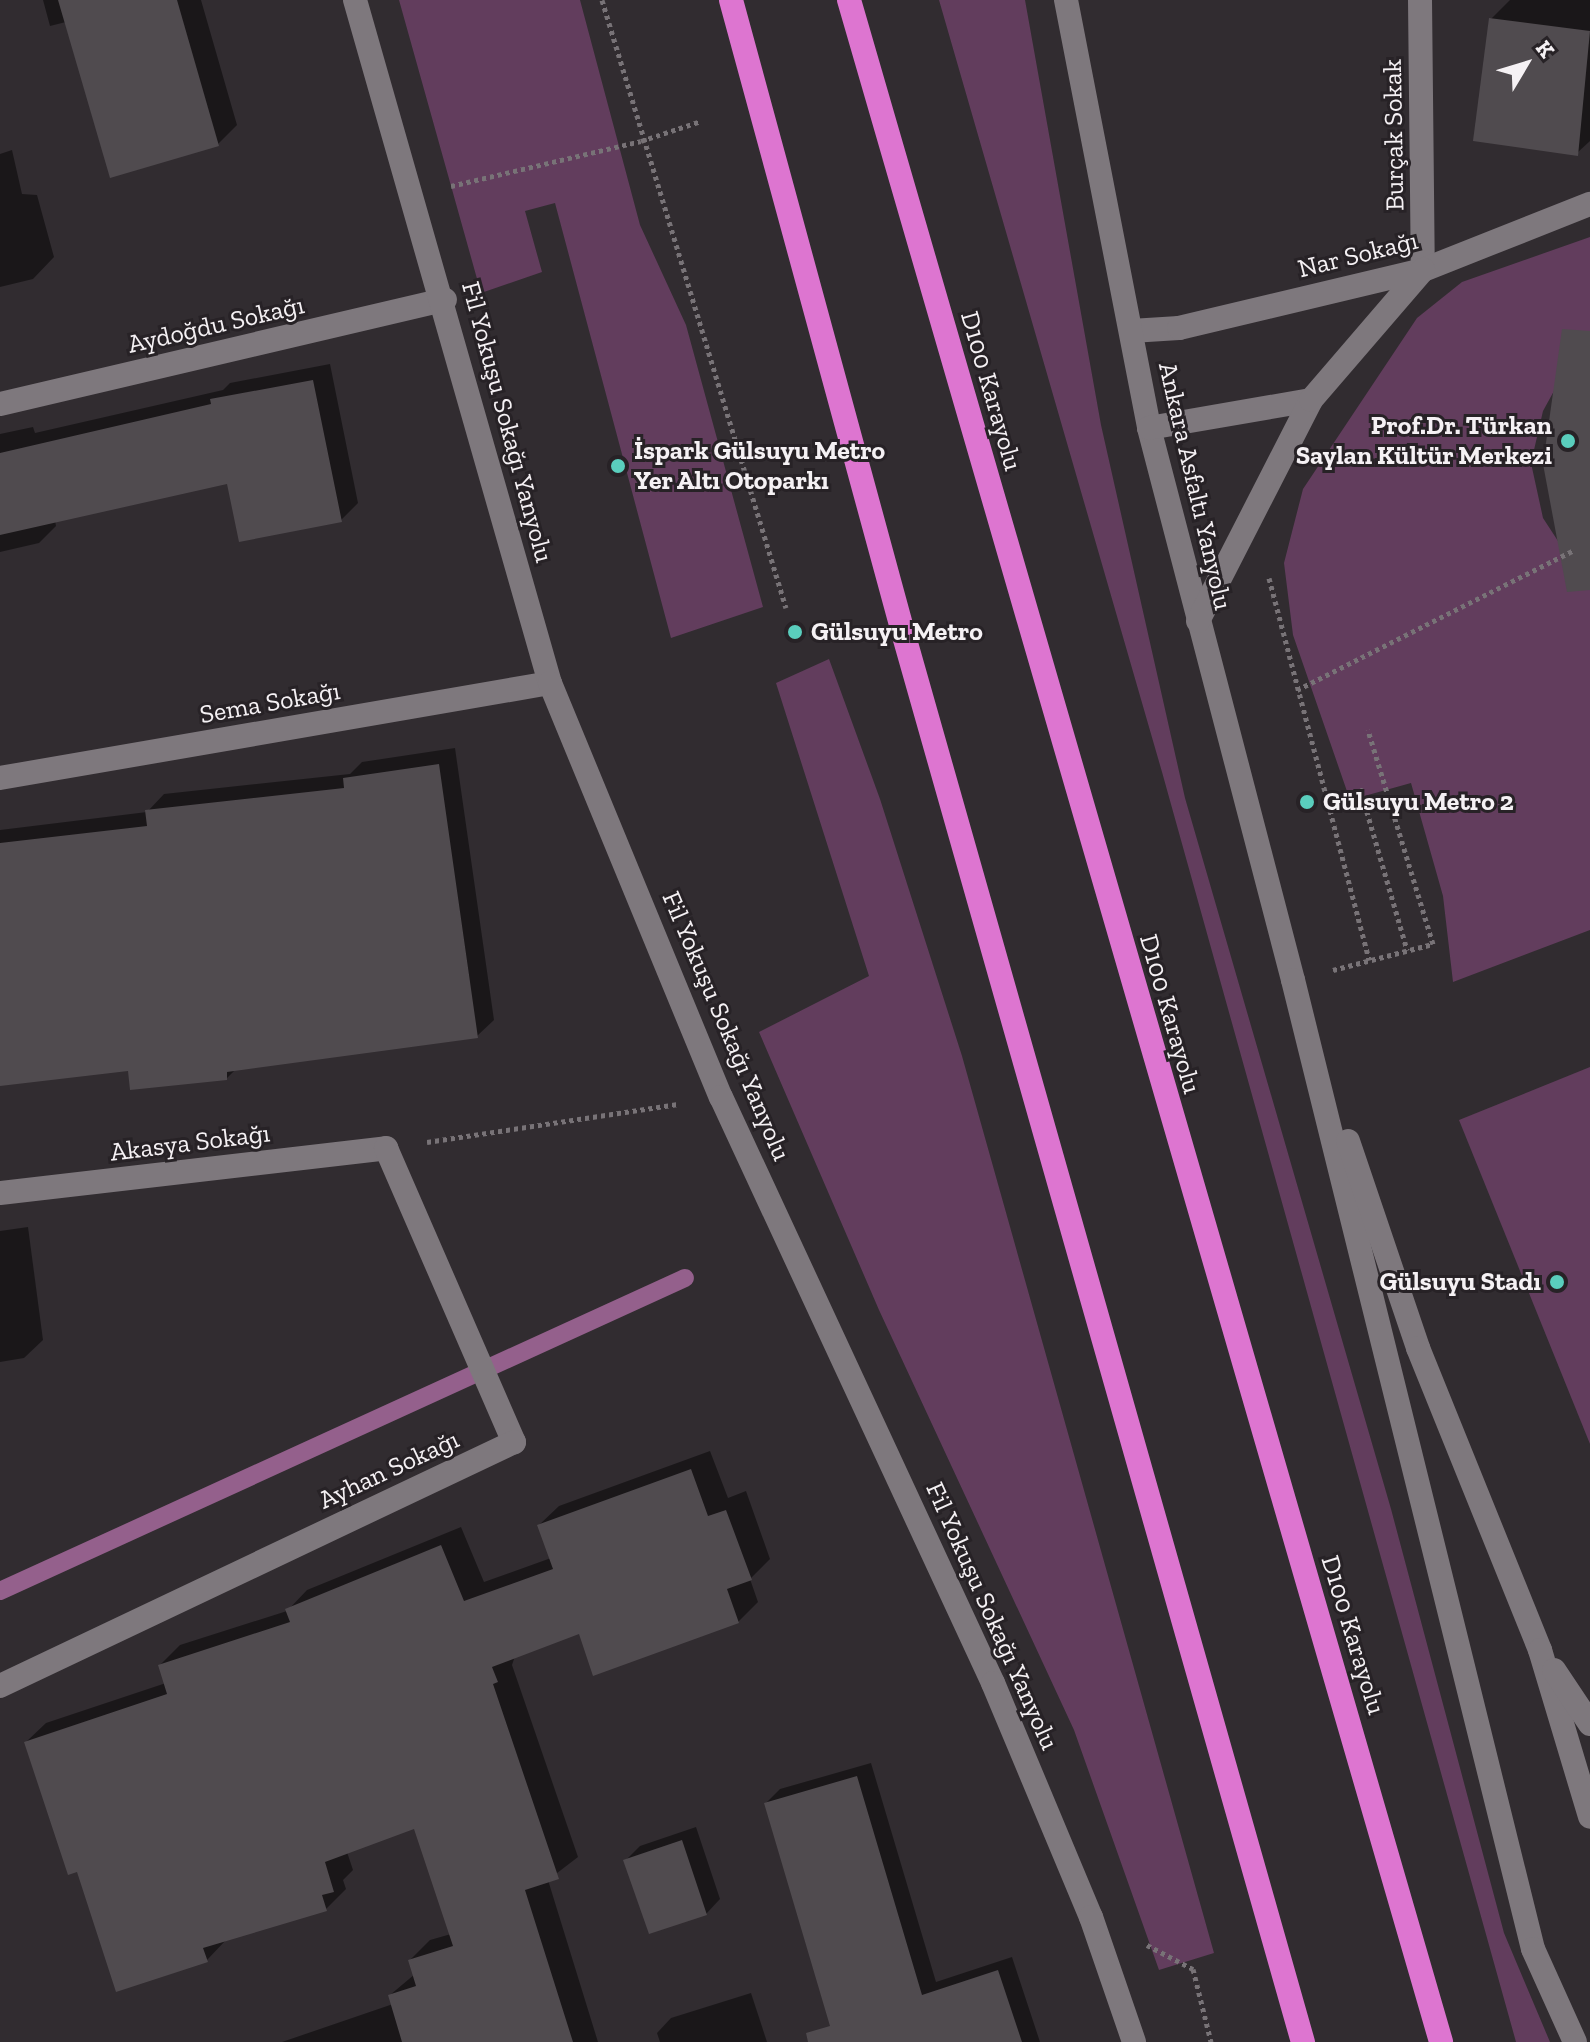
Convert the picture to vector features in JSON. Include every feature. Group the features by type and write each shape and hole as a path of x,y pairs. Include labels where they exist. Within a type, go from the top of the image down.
{"highway":[{"path":"721,0 760,106"},
{"path":"731,0 904,636 1303,2042"},
{"name":"D100 Karayolu","path":"849,0 1441,2042"}],"main road":[{"name":"Fil Yokuşu Sokağı Yanyolu","path":"355,0 445,300 550,683 721,1097 986,1669 1091,1917 1134,2042"},
{"name":"Ankara Asfaltı Yanyolu","path":"1066,0 1149,428 1293,980"},
{"name":"Burçak Sokak","path":"1420,0 1423,270"},
{"name":"Nar Sokağı","path":"1131,331 1179,328 1423,270 1590,204"},
{"path":"1198,621 1311,400 1423,270"},
{"name":"Aydoğdu Sokağı","path":"0,404 445,300"},
{"path":"1149,428 1311,400"},
{"name":"Sema Sokağı","path":"0,778 550,683"},
{"path":"1293,980 1418,1348 1540,1650 1590,1817"},
{"path":"1293,980 1533,1949 1575,2042"},
{"name":"Akasya Sokağı","path":"0,1193 386,1148"},
{"name":"Ayhan Sokağı","path":"0,1686 514,1442 386,1148"},
{"path":"1540,1650 1590,1724"}],"path":[{"path":"602,0 641,141 786,608"},
{"path":"414,195 641,141 701,121"},
{"path":"1253,516 1369,960"},
{"path":"1297,690 1574,550"},
{"path":"1293,980 1433,944 1368,730"},
{"path":"1360,788 1407,950"},
{"path":"386,1148 721,1097"},
{"path":"1091,1917 1193,1969 1211,2042"}],"shaded area":[{"path":"399,0 580,0 640,225 686,325 763,607 671,638 555,203 525,211 542,272 481,293"},
{"path":"939,0 1025,0 1101,425 1185,798 1391,1509 1504,1933 1550,2042 1516,2042 1162,772"},
{"name":"Prof.Dr. Türkan Saylan Kültür Merkezi","path":"1590,237 1590,348 1566,369 1543,411 1531,463 1543,518 1571,561 1590,579 1590,930 1453,982 1443,896 1411,783 1350,800 1293,635 1284,563 1303,489 1417,318 1462,282"},
{"path":"829,659 880,799 962,1056 1214,1953 1159,1970 1074,1730 879,1310 759,1032 869,976 776,683"},
{"name":"Gülsuyu Stadı","path":"1590,1067 1590,1444 1459,1120"}],"building":[{"path":"58,0 177,0 219,146 110,178"},
{"path":"1489,18 1590,31 1578,156 1473,141"},
{"name":"Prof.Dr. Türkan Saylan Kültür Merkezi","path":"1562,329 1590,331 1590,590 1567,592 1543,464"},
{"path":"313,380 342,522 239,542 227,484 0,535 0,453 211,404 210,399"},
{"path":"439,764 478,1038 227,1072 227,1080 130,1090 128,1071 0,1086 0,843 147,826 145,810 344,788 343,778"},
{"path":"691,1469 708,1516 726,1510 752,1580 727,1589 739,1623 593,1676 579,1634 492,1667 498,1682 493,1684 559,1879 525,1890 573,2042 402,2042 388,1995 416,1986 408,1960 453,1946 414,1829 325,1862 334,1892 322,1895 327,1911 203,1948 208,1962 116,1992 77,1872 68,1875 24,1742 167,1694 158,1665 290,1622 285,1609 441,1545 464,1601 553,1569 537,1525"},
{"path":"857,1776 922,1995 998,1970 1022,2042 808,2042 806,2033 830,2026 764,1803"},
{"path":"682,1840 707,1915 649,1934 623,1860"}],"waterway":[{"path":"0,1591 685,1278"}],"place":[{"name":"Prof.Dr. Türkan Saylan Kültür Merkezi","path":"1568,441"},
{"name":"İspark Gülsuyu Metro Yer Altı Otoparkı","path":"618,466"},
{"name":"Gülsuyu Metro","path":"795,632"},
{"name":"Gülsuyu Metro 2","path":"1307,802"},
{"name":"Gülsuyu Stadı","path":"1557,1282"}]}
